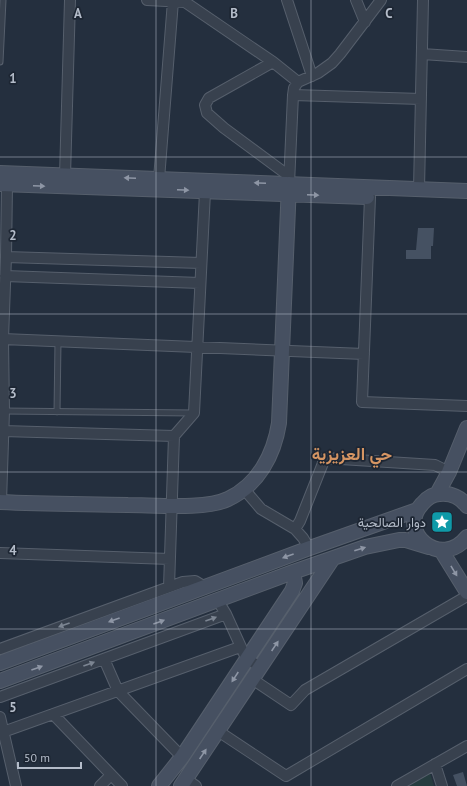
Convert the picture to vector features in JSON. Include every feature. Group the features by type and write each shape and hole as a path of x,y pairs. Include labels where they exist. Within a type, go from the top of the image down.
{"street":[{"path":"65,176 70,0"},
{"path":"147,0 186,1 273,62 298,82"},
{"path":"288,0 312,76"},
{"path":"356,0 365,22"},
{"path":"2,181 6,257 2,333 4,411 0,502 172,506 207,505 227,500 244,489 258,476 273,447 279,424 288,185 294,88 298,82 325,69 336,59 382,0"},
{"path":"419,189 423,0"},
{"path":"159,179 173,1"},
{"path":"422,54 467,57"},
{"path":"273,62 209,98 206,102 205,108 207,114 288,185"},
{"path":"293,95 421,99"},
{"path":"2,181 65,176 467,191"},
{"path":"2,181 205,192 288,185 370,197 467,200"},
{"path":"169,587 174,436 194,414 205,192"},
{"path":"370,197 362,402 467,406"},
{"path":"6,257 201,263"},
{"path":"5,276 200,283"},
{"path":"2,333 58,342 364,354"},
{"path":"437,494 449,472 467,428"},
{"path":"3,431 174,436"},
{"path":"295,529 300,521 325,458 435,465 449,472"},
{"path":"244,489 261,509 295,529 309,548"},
{"path":"467,506 460,499 454,496 443,493 437,494 425,500 417,510 414,522 420,538 435,548 467,592"},
{"path":"0,662 309,548 417,510"},
{"path":"0,681 365,547 390,541 406,540 435,548 456,547 467,537"},
{"path":"0,553 170,559"},
{"path":"188,784 218,731 333,558"},
{"path":"159,786 182,757 243,653 296,583 294,572"},
{"path":"0,648 190,580 205,586"},
{"path":"252,679 291,705 304,690 467,596"},
{"path":"218,601 226,614 243,653 260,667"},
{"path":"0,697 226,614"},
{"path":"2,732 118,691 243,653"},
{"path":"104,659 118,691 182,757"},
{"path":"218,731 286,776 467,669"},
{"path":"52,714 122,786"},
{"path":"0,717 2,732 16,786"},
{"path":"397,786 467,746"},
{"path":"435,764 442,786"},
{"path":"100,786 112,775"}],"lane":[{"path":"0,62 4,0"},
{"path":"58,342 58,412"},
{"path":"4,411 194,414"}],"green space":[{"path":"430,773 434,786 409,786"}],"building":[{"path":"418,228 434,228 433,246 431,246 431,259 406,259 406,250 416,250"},
{"path":"463,772 467,786 457,786 453,775"}],"place":[{"name":"دوار الصالحية","path":"442,522"}],"district":[{"name":"حي العزيزية","path":"352,454"}]}
